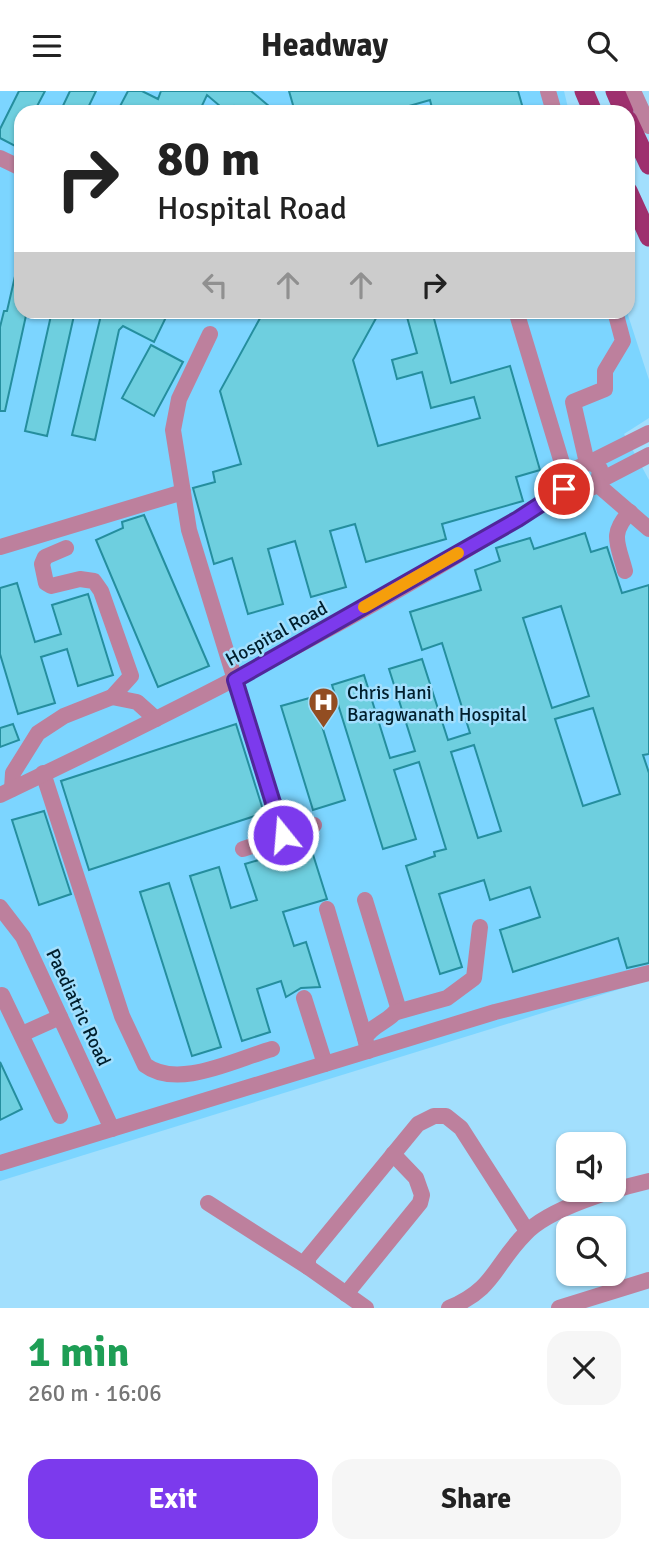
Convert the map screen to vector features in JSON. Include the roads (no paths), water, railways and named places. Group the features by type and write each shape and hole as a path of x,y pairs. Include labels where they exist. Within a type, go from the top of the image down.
{"main road":[{"path":"635,135 649,165"},
{"path":"635,206 649,237"}],"street":[{"path":"633,91 649,126"},
{"path":"518,319 565,481 578,493 647,457"},
{"path":"617,319 623,341 605,371 605,389 573,402 589,462 600,469 600,482 649,529"},
{"path":"210,334 179,399 173,421 183,492 189,530 283,835"},
{"name":"Hospital Road","path":"6,792 235,680 518,519 589,462 649,433"},
{"path":"0,547 183,492"},
{"path":"625,571 615,534 617,525 629,512"},
{"path":"6,792 15,770 45,727 73,712 112,697 129,680 130,668 102,591 94,581 88,579 51,586 46,583 42,564 45,557 66,548"},
{"path":"112,697 136,702 156,719"},
{"path":"43,773 122,1016 145,1065 158,1073 187,1076 272,1049"},
{"path":"243,849 314,825"},
{"path":"365,900 397,998 397,1012"},
{"name":"Paediatric Road","path":"0,907 23,937 112,1129"},
{"path":"327,909 366,1044"},
{"path":"366,1044 374,1026 397,1012 447,998 474,978 480,927"},
{"path":"0,1163 325,1065 366,1044 649,973"},
{"path":"2,995 61,1116"},
{"path":"304,998 325,1065"},
{"path":"22,1034 60,1017"},
{"path":"308,1267 308,1258 316,1247 393,1154 422,1121 434,1116 452,1119 527,1231"},
{"path":"346,1294 420,1203 422,1195 416,1178 393,1154"},
{"path":"449,1308 482,1290 527,1231 582,1203 649,1181"},
{"path":"208,1203 366,1308"},
{"path":"559,1308 649,1280"}],"place":[{"name":"Chris Hani Baragwanath Hospital","path":"324,730"}]}
